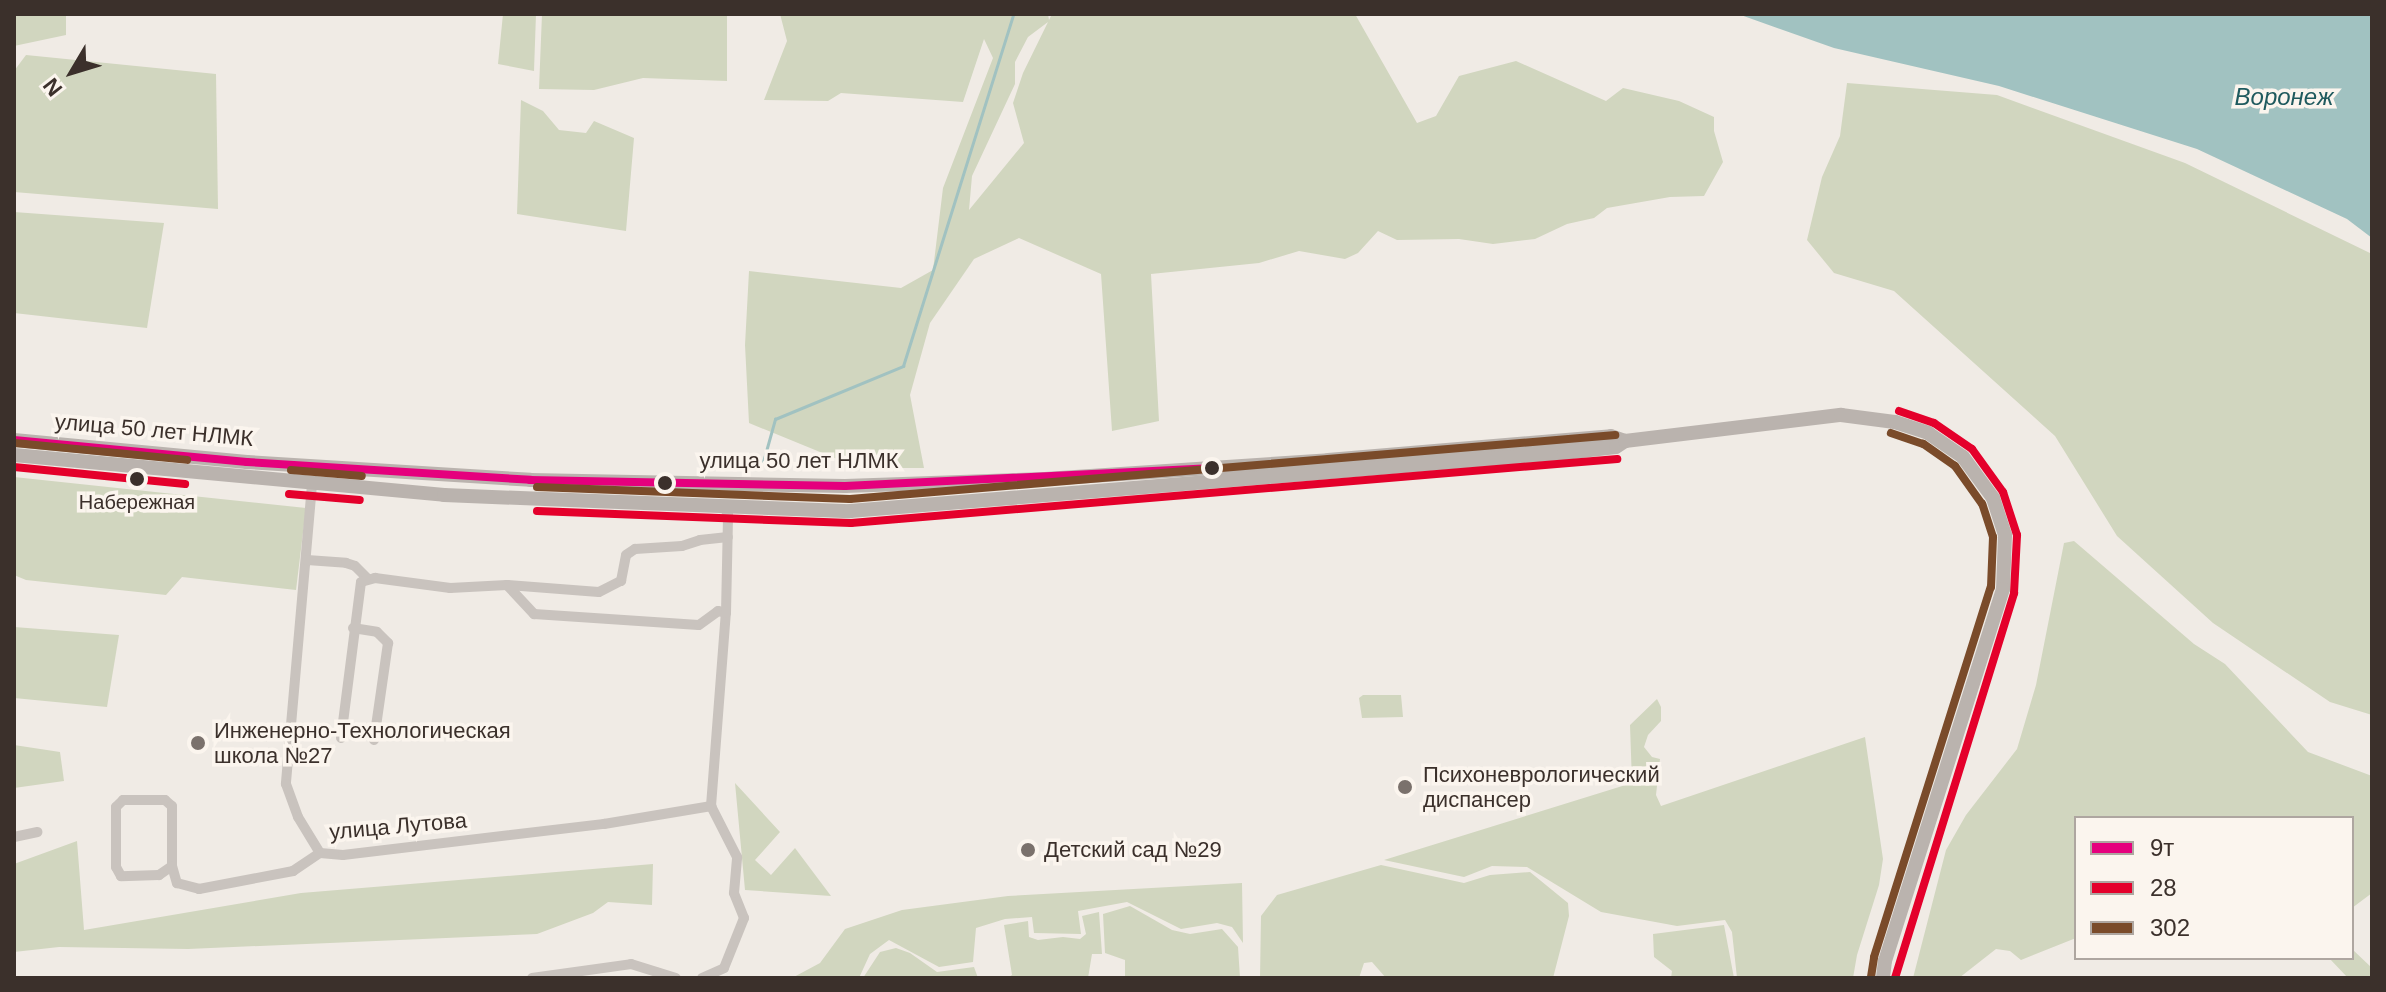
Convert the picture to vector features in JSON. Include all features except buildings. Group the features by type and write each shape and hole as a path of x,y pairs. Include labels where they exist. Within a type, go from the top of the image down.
{"main road":[{"name":"улица 50 лет НЛМК","path":"14,440 247,462 469,476 845,486 1564,453 1616,447 1627,440 1841,415 1895,422 1928,433 1963,457 1993,498 2005,535 2003,589 1885,961 1883,978"},
{"name":"улица 50 лет НЛМК","path":"14,455 444,495 850,511 1389,461"},
{"path":"444,495 469,476"}],"street":[{"name":"улица Лутова","path":"312,485 286,784 298,817 320,853 359,854 604,824 711,806"},
{"path":"702,978 724,968 744,918 734,893 737,857 711,806 726,613 728,514 723,506"},
{"path":"341,738 361,582 368,579 450,588 507,585 599,592 621,581 626,555 635,549 682,546 700,540 728,537"},
{"path":"307,560 346,563 355,566 368,579"},
{"path":"507,585 534,614 699,625 718,611 726,613"},
{"path":"353,628 377,632 388,643 374,740"},
{"path":"172,866 159,875 121,876 116,867 116,807 123,800 165,800 172,806 172,866 177,883 199,889 293,871 310,863 320,853"},
{"path":"14,837 37,832"},
{"path":"532,978 631,964 676,978"}],"green space":[{"path":"14,14 66,14 66,35 14,46"},
{"path":"503,14 536,14 534,71 498,64"},
{"path":"542,14 727,14 727,81 643,78 594,90 539,89"},
{"path":"780,14 1048,14 1049,20 1052,14 1355,14 1417,123 1436,116 1459,76 1516,61 1606,101 1623,88 1679,101 1714,117 1714,131 1723,162 1704,196 1670,197 1607,208 1594,218 1567,224 1535,239 1493,244 1459,239 1397,240 1378,231 1358,253 1345,259 1299,251 1259,263 1151,274 1159,421 1112,431 1101,274 1019,238 974,259 930,323 910,395 924,468 859,468 749,423 745,345 749,271 901,288 933,270 943,188 993,58 984,39 963,102 841,93 828,101 764,100 787,41","holes":["1048,22 1023,73 1013,103 1024,143 969,210 972,176 1015,84 1015,62 1028,37"]},
{"path":"26,55 216,74 218,209 14,192 14,71"},
{"path":"1847,83 1997,95 2185,163 2372,254 2372,715 2330,702 2213,623 2117,536 2055,436 1894,291 1834,273 1807,240 1822,177 1840,136"},
{"path":"521,100 543,111 559,130 586,133 594,121 634,138 626,231 517,214"},
{"path":"14,212 164,223 147,328 14,313"},
{"path":"14,477 306,508 296,590 182,577 166,595 26,580 14,575"},
{"path":"2074,541 2194,644 2225,664 2308,752 2372,776 2372,893 2354,906 2354,816 2074,816 2074,939 2021,960 2010,951 1996,949 1959,978 1913,978 1946,850 1966,815 2017,749 2036,685 2064,543"},
{"path":"14,627 119,635 107,707 14,698"},
{"path":"1363,695 1401,695 1403,717 1362,718 1359,698"},
{"path":"1657,699 1661,707 1661,721 1648,735 1644,747 1652,757 1660,759 1656,795 1661,806 1865,737 1883,859 1879,885 1853,978 1737,978 1732,932 1725,920 1677,926 1601,912 1527,867 1492,866 1464,877 1384,860 1632,783 1630,725"},
{"path":"14,745 60,752 64,781 14,788"},
{"path":"735,783 780,832 755,860 771,875 795,848 831,896 745,890"},
{"path":"77,841 84,930 301,893 653,864 652,905 608,902 593,913 537,934 188,949 59,947 14,952 14,864"},
{"path":"1381,865 1464,883 1490,875 1530,872 1568,903 1569,916 1553,978 1386,978 1372,962 1364,963 1359,978 1260,978 1261,916 1277,895"},
{"path":"1242,883 1243,943 1232,927 1217,923 1181,929 1127,902 1078,911 1081,934 1034,933 1032,917 1005,919 976,928 973,962 939,967 889,940 870,954 859,978 792,978 820,963 845,929 902,910 1008,896"},
{"path":"1130,906 1172,930 1190,934 1222,929 1238,947 1240,978 1125,978 1125,960 1105,953 1103,914"},
{"path":"1099,912 1102,954 1092,954 1088,978 1007,978 1012,975 1004,925 1028,921 1029,937 1038,940 1063,937 1080,939 1086,934 1082,916"},
{"path":"1724,925 1734,978 1671,978 1672,971 1654,957 1653,934"},
{"path":"896,948 910,953 937,972 974,967 978,978 863,978 880,952"},
{"path":"2354,951 2372,968 2372,978 2348,978 2331,960 2354,960"}],"water":[{"name":"Воронеж","path":"1738,14 2372,14 2372,238 2347,219 2197,149 1999,86 1834,48"}],"waterway":[{"path":"763,462 775,419 903,366 1013,14"}],"transit line":[{"name":"28","path":"1895,978 2014,593 2017,535 2003,492 1972,449 1934,423 1899,411"},
{"name":"302","path":"1871,977 1874,957 1991,587 1993,537 1982,504 1955,466 1923,444 1891,433"},
{"name":"302","path":"537,487 850,499 1615,435"},
{"name":"9т","path":"14,440 247,462 530,480 845,486 1214,468"},
{"name":"302","path":"15,443 187,460"},
{"name":"28","path":"537,511 851,523 1617,459"},
{"name":"28","path":"14,467 185,484"},
{"name":"302","path":"291,470 362,476"},
{"name":"28","path":"289,494 360,500"}],"place":[{"name":"Набережная","path":"137,479"},
{"name":"Инженерно-Технологическая школа №27","path":"198,743"},
{"name":"Психоневрологический диспансер","path":"1405,787"},
{"name":"Детский сад №29","path":"1028,850"}]}
